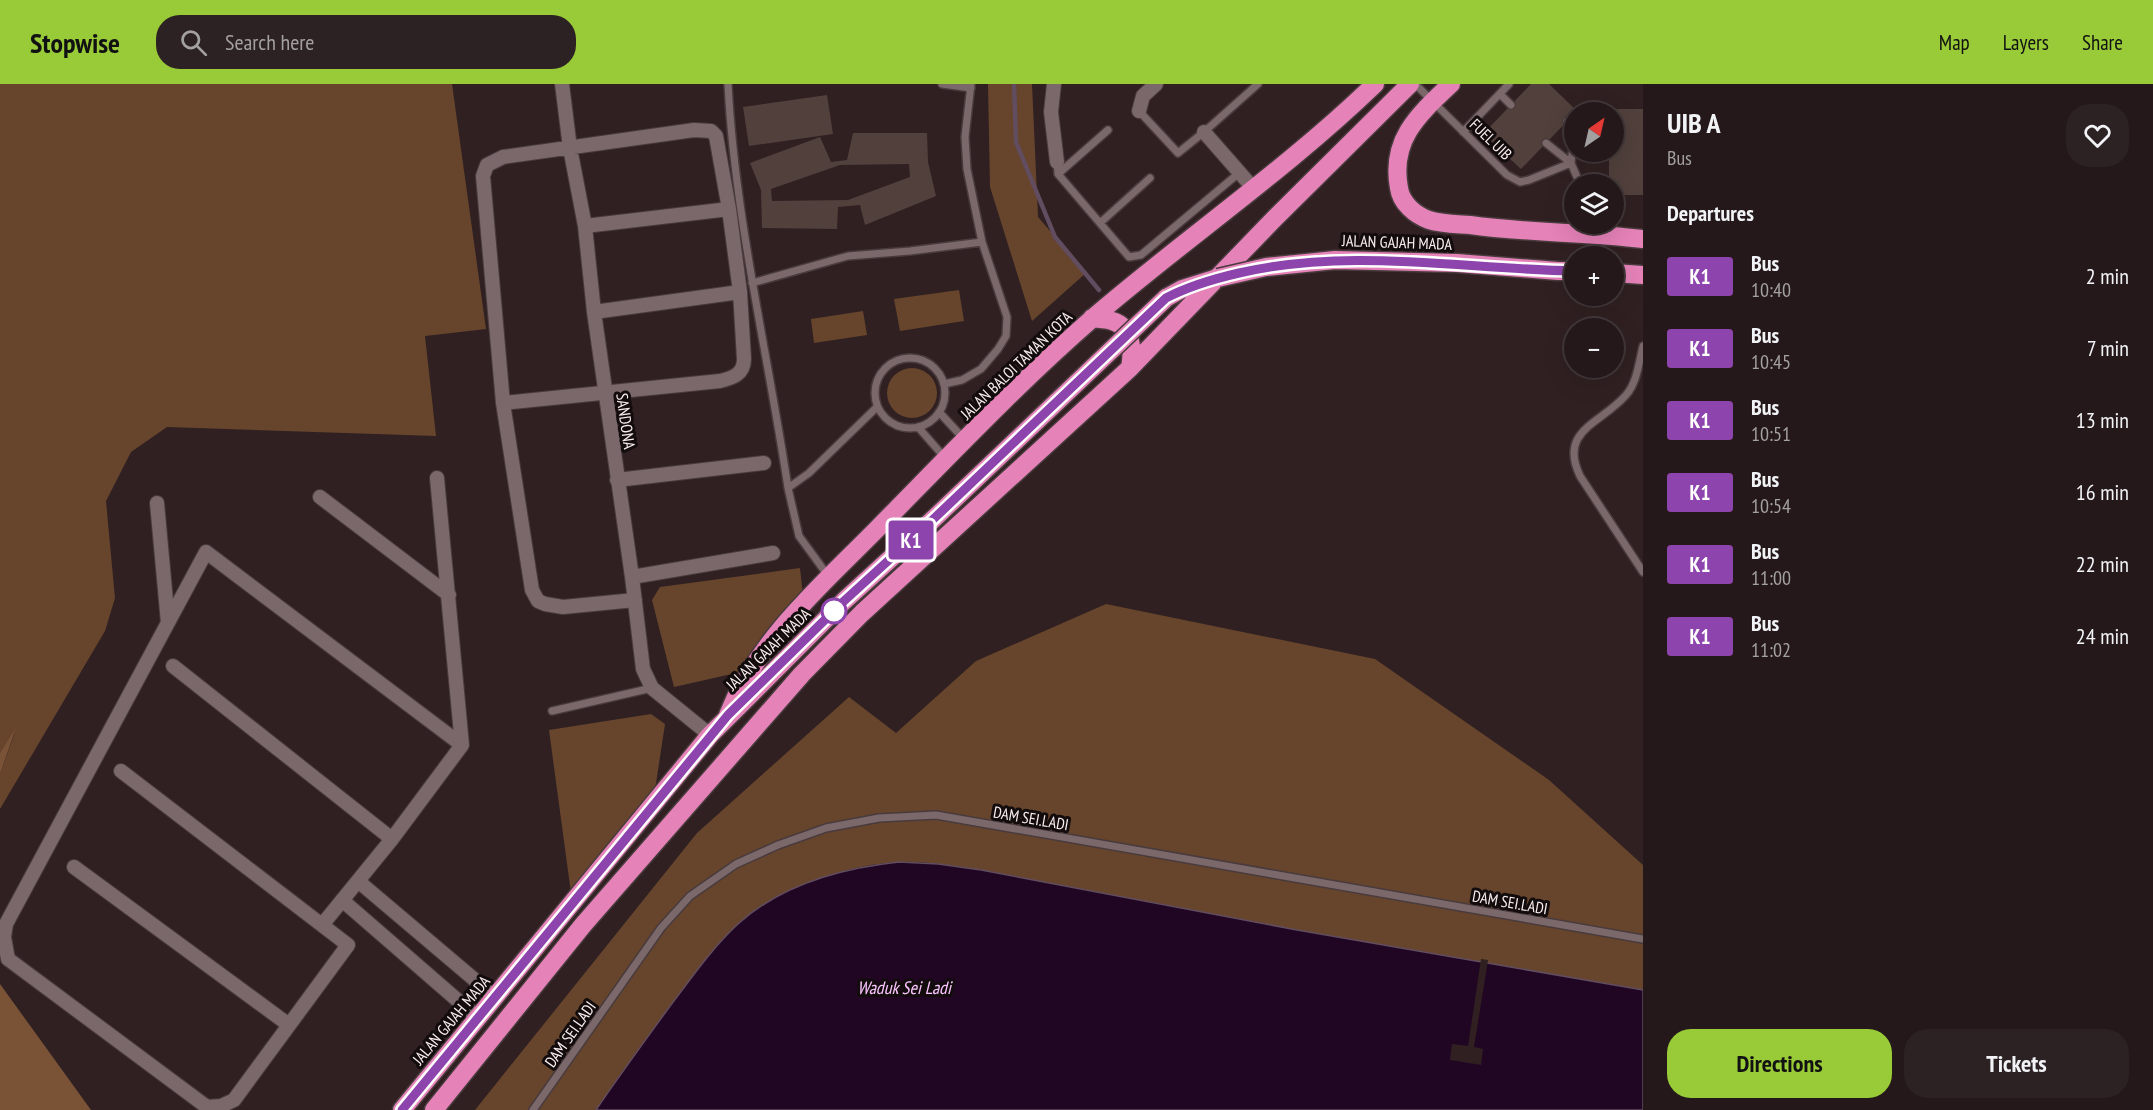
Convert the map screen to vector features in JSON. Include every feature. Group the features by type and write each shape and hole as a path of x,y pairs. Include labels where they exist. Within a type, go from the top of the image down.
{"highway":[{"name":"JALAN BALOI TAMAN KOTA","path":"728,715 752,666 794,613 965,440 1092,318 1254,189 1375,84"},
{"path":"434,1110 584,925 802,674 862,613 1130,368 1410,84"},
{"path":"1451,84 1410,126 1400,146 1396,162 1400,196 1413,212 1428,220 1493,229 1564,228"},
{"path":"1622,234 1643,238"},
{"name":"JALAN GAJAH MADA","path":"402,1110 728,715 844,601 1166,298 1218,278 1266,267 1335,260 1457,263 1564,271"},
{"path":"1624,274 1643,275"},
{"path":"1092,318 1114,321 1124,329 1131,342 1130,368"}],"street":[{"name":"SANDONA","path":"562,84 570,148 585,226 594,312 643,669 652,687"},
{"path":"1054,84 1052,112 1058,168"},
{"path":"1139,111 1143,96 1156,84"},
{"path":"503,403 720,381 737,375 744,366 740,292 729,209 716,136 711,131 694,130 503,157 494,160 484,170 483,176 503,403 532,590 538,601 563,607 635,600"},
{"path":"1204,132 1254,189"},
{"path":"585,226 729,209"},
{"path":"594,312 740,292"},
{"path":"617,480 764,464"},
{"path":"322,925 392,839 462,745 437,478"},
{"path":"320,497 449,596"},
{"path":"157,502 168,622"},
{"path":"121,771 348,945 234,1100 221,1106 207,1107 8,959 4,937 6,924 206,552 462,745"},
{"path":"632,577 773,553"},
{"path":"173,666 392,839"},
{"path":"652,687 710,735"},
{"path":"74,867 289,1025"},
{"path":"358,881 495,997"},
{"path":"342,900 478,1018"}],"lane":[{"path":"728,84 730,133 752,283 788,488 800,536 829,578"},
{"path":"942,84 971,86 965,137 967,169 982,242 1007,317 1006,336 998,350 981,369 962,380 944,384"},
{"path":"1139,111 1178,153 1258,84"},
{"name":"FUEL UIB","path":"1415,84 1508,175 1520,182 1570,163"},
{"path":"1463,132 1509,84"},
{"path":"1500,94 1511,105"},
{"path":"1108,130 1058,168 1129,257 1141,255 1239,172"},
{"path":"1546,142 1570,163 1575,174"},
{"path":"1100,223 1150,178"},
{"path":"752,283 848,256 982,242"},
{"path":"1643,346 1635,379 1626,395 1582,432 1573,450 1574,463 1580,476 1643,572"},
{"path":"898,359 920,359 931,364 939,373 944,384 945,393 939,412 930,422 918,427 906,428 894,424 884,417 877,407 874,396 875,384 888,365 898,359"},
{"path":"788,488 809,473 877,407"},
{"path":"939,412 965,440"},
{"path":"918,427 946,459"},
{"path":"552,711 652,687"},
{"name":"DAM SEI.LADI","path":"533,1110 661,928 690,896 736,864 778,845 826,828 879,818 936,815 1643,939"}],"shaded area":[{"path":"0,84 452,84 486,329 425,336 436,436 167,427 131,452 106,501 115,598 105,631 0,809 0,774 15,732 0,753"},
{"path":"988,84 1032,84 1038,217 1086,273 1032,321 990,187"},
{"path":"959,290 964,321 900,331 894,299"},
{"path":"863,311 867,335 814,343 811,319"},
{"path":"907,368 917,368 930,375 937,388 937,398 930,411 917,418 907,418 898,414 891,407 887,398 887,388 891,379 898,372"},
{"path":"800,568 803,595 736,673 674,687 652,600 660,587"},
{"path":"1106,604 1375,659 1549,780 1643,865 1643,990 1297,930 981,870 919,862 876,864 815,881 776,900 740,922 596,1110 475,1110 697,833 849,697 896,733 976,661"},
{"path":"651,714 665,724 655,790 571,893 549,730"},
{"path":"16,728 0,774 0,753"},
{"path":"0,984 91,1110 0,1110"}],"water":[{"name":"Waduk Sei Ladi","path":"899,862 981,870 1297,930 1643,990 1643,1110 596,1110 693,976 719,944 755,910 793,889 835,874"}],"pier":[{"path":"1481,959 1488,960 1474,1047 1483,1049 1481,1065 1450,1060 1452,1044 1468,1046"}],"building":[{"path":"1531,84 1549,84 1568,102 1564,102 1564,124 1521,169 1483,134"},
{"path":"827,95 833,134 749,146 743,107"},
{"path":"1624,109 1643,109 1643,195 1624,195 1624,174 1609,174 1609,162 1624,162"},
{"path":"853,133 927,133 928,162 936,196 865,225 860,205 838,207 837,229 762,228 761,190 750,163 820,137 831,162 847,160","holes":["909,164 910,177 848,200 772,201 771,189 840,165"]}],"waterway":[{"path":"1014,84 1016,142 1055,237 1099,290"}],"bus line":[{"name":"K1","path":"402,1110 728,715 844,601 1166,298 1218,278 1266,267 1335,260 1457,263 1564,271"}]}
